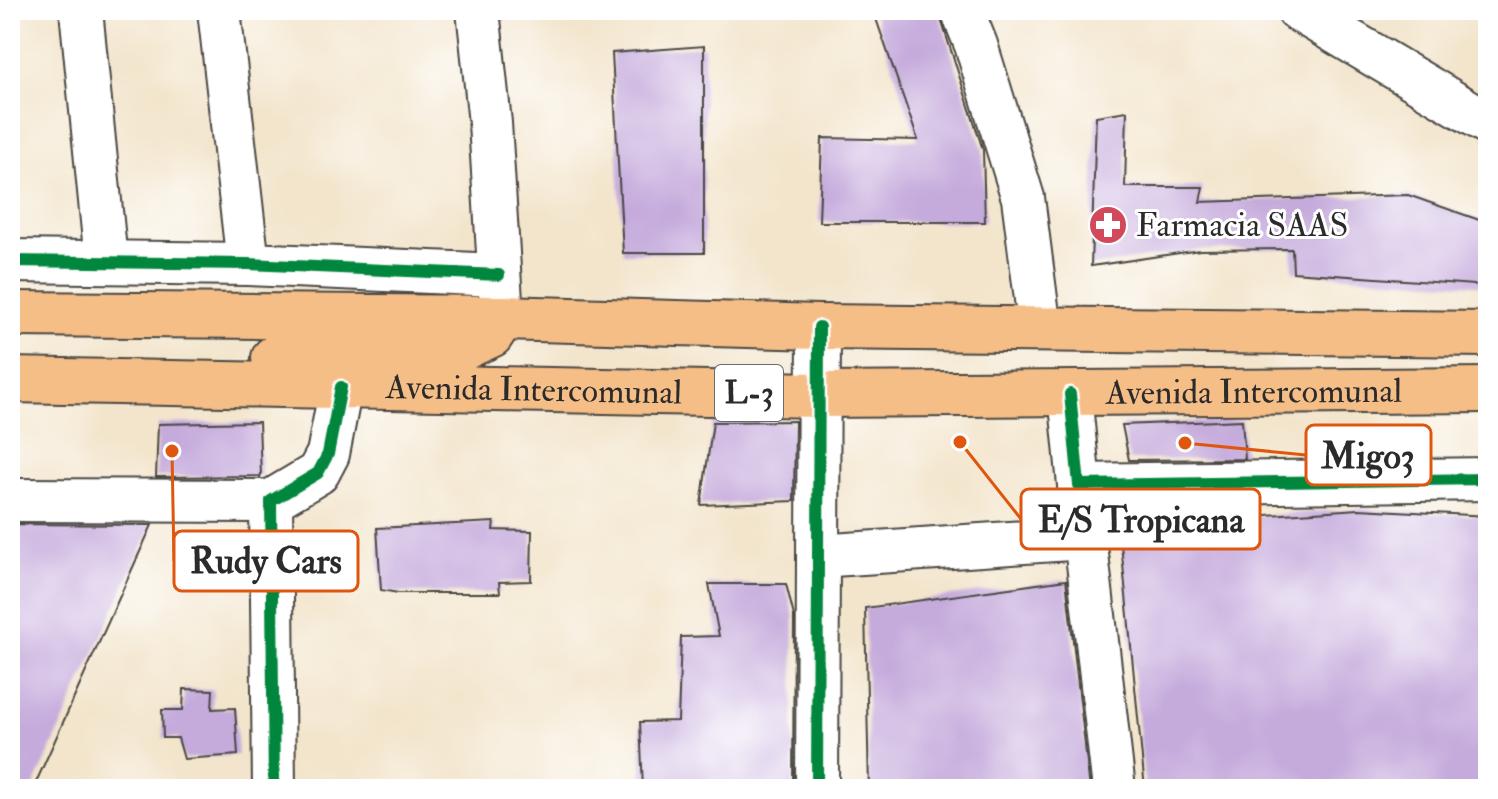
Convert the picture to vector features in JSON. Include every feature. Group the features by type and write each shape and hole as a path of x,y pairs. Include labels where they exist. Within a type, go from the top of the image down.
{"main road":[{"name":"Avenida Intercomunal","path":"10,314 502,318 819,327 1488,334"},
{"path":"188,383 230,366 263,359 456,351 491,335 502,318"},
{"name":"Avenida Intercomunal","path":"23,383 188,383 819,395 1488,390"}],"street":[{"path":"81,10 106,261"},
{"path":"219,10 248,264"},
{"path":"478,10 490,123 502,318"},
{"path":"962,10 976,45 1023,198 1040,330"},
{"path":"1298,10 1488,123"},
{"path":"10,261 248,264 499,275"},
{"path":"817,789 819,327"},
{"path":"10,500 271,501 318,473 328,454 341,387"},
{"path":"1070,394 1114,789"},
{"path":"1079,485 1488,479"},
{"path":"271,501 274,789"},
{"path":"818,556 1085,538"}],"building":[{"path":"873,10 938,10 983,150 985,222 819,222 822,138 918,140"},
{"path":"704,46 704,253 623,253 612,53"},
{"path":"1127,111 1125,187 1203,187 1200,202 1408,195 1488,223 1488,286 1293,272 1292,249 1200,250 1091,266 1096,116"},
{"path":"1242,420 1245,459 1129,460 1122,425"},
{"path":"795,421 794,501 701,505 713,422"},
{"path":"259,422 261,476 156,477 158,424"},
{"path":"1359,509 1488,516 1488,789 1145,789 1121,544 1126,530 1191,520"},
{"path":"494,522 493,530 532,531 531,581 499,582 500,593 398,593 381,590 377,528"},
{"path":"10,524 152,525 33,789 10,789"},
{"path":"1066,580 1090,789 869,789 865,608"},
{"path":"709,584 786,584 794,616 793,789 643,789 640,722 678,721 681,637 719,636"},
{"path":"184,689 213,690 212,709 235,708 238,755 184,759 178,738 163,738 162,710 183,710"}],"cycle path":[{"path":"10,261 248,264 499,275"},
{"path":"817,789 819,327"},
{"path":"274,789 271,501 318,473 328,454 341,387"},
{"path":"1070,394 1079,485 1488,479"}],"place":[{"name":"Farmacia SAAS","path":"1108,225"},
{"name":"E/S Tropicana","path":"960,442"},
{"name":"Migo3","path":"1185,443"},
{"name":"Rudy Cars","path":"172,451"}]}
